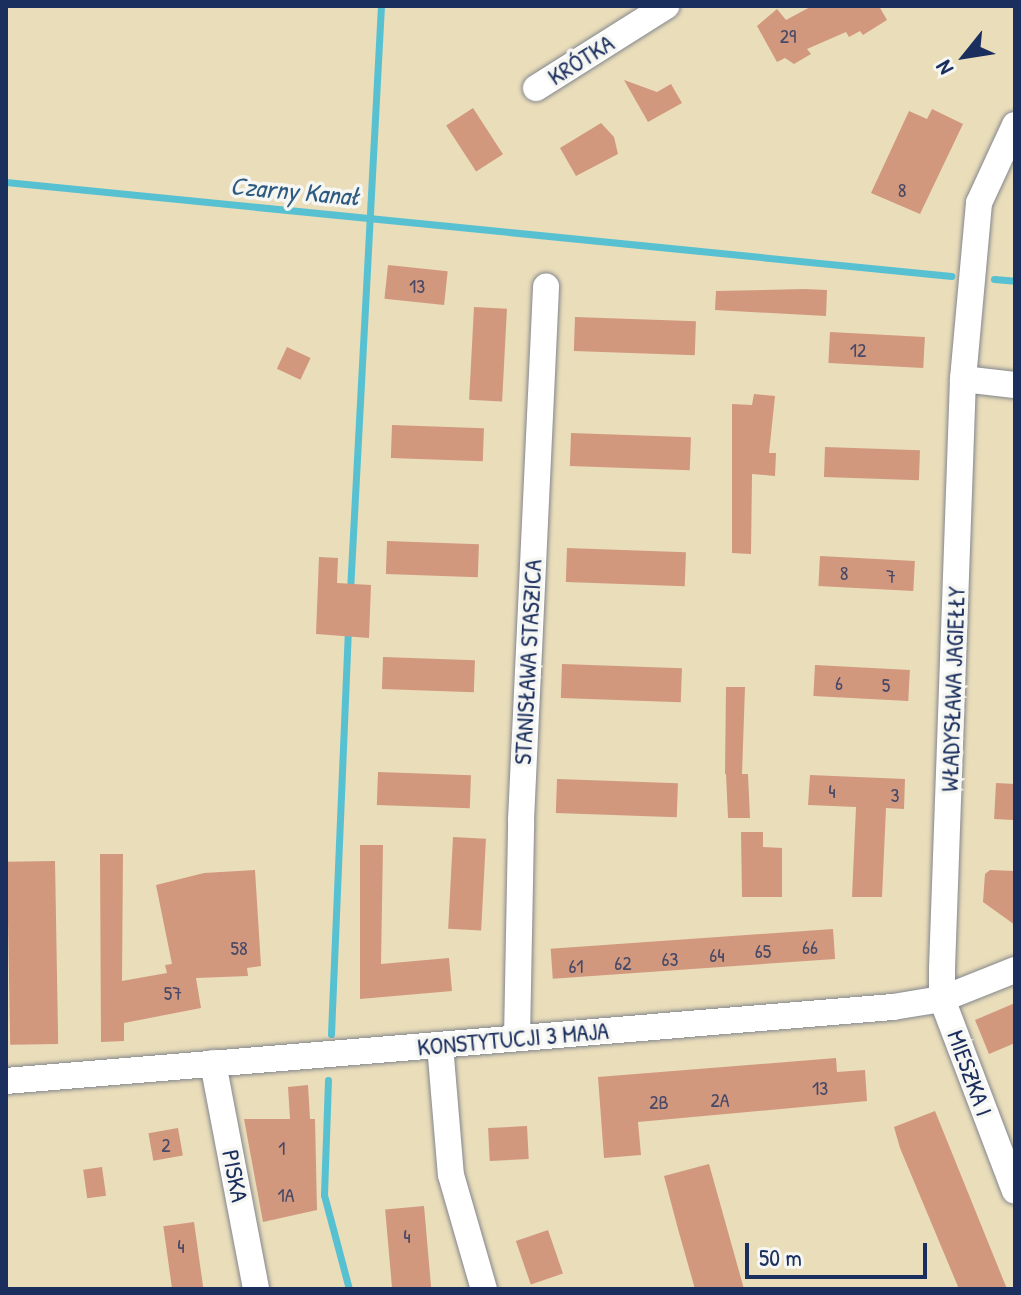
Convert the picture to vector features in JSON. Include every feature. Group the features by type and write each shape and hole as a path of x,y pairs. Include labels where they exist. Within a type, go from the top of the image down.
{"street":[{"name":"KRÓTKA","path":"536,88 666,6"},
{"name":"WŁADYSŁAWA JAGIEŁŁY","path":"942,999 963,379 979,203 1015,125"},
{"name":"STANISŁAWA STASZICA","path":"517,1038 521,820 546,287"},
{"path":"963,379 1015,385"},
{"name":"KONSTYTUCJI 3 MAJA","path":"6,1081 942,999 1015,970"},
{"name":"MIESZKA I","path":"942,999 1015,1191"},
{"path":"440,1045 451,1175 484,1289"},
{"name":"PISKA","path":"213,1063 256,1289"}],"building":[{"path":"812,6 879,6 887,20 863,35 860,31 849,37 846,32 807,49 811,54 794,64 785,58 777,62 757,26 777,9 786,20"},
{"path":"624,80 657,92 671,84 682,103 648,122"},
{"path":"473,108 503,154 476,172 446,125"},
{"path":"932,109 963,124 920,214 871,193 909,111 927,119"},
{"path":"601,123 614,137 618,154 576,176 560,148"},
{"path":"388,265 448,271 444,305 384,299"},
{"path":"827,290 826,316 715,310 716,291"},
{"path":"474,307 507,309 502,402 469,400"},
{"path":"575,317 696,321 695,355 574,351"},
{"path":"830,332 925,337 923,368 828,363"},
{"path":"287,347 311,358 300,380 277,369"},
{"path":"754,394 775,396 769,453 776,453 775,476 752,474 751,554 732,553 732,404 752,405"},
{"path":"392,425 484,428 483,461 391,458"},
{"path":"571,433 691,437 690,470 570,466"},
{"path":"825,447 920,450 919,480 824,477"},
{"path":"387,541 479,544 478,577 386,574"},
{"path":"567,548 686,552 685,586 566,582"},
{"path":"820,556 915,561 913,591 818,586"},
{"path":"319,557 338,558 337,583 371,585 369,638 316,634"},
{"path":"383,657 475,660 474,692 382,689"},
{"path":"562,664 682,668 681,702 561,698"},
{"path":"815,665 910,670 908,701 813,696"},
{"path":"726,687 745,687 742,774 748,774 750,818 728,818"},
{"path":"378,772 471,775 470,808 377,805"},
{"path":"810,775 905,779 904,809 886,808 882,897 852,897 856,807 808,805"},
{"path":"557,779 678,783 677,817 556,813"},
{"path":"996,783 1015,784 1013,820 994,819"},
{"path":"741,832 763,832 763,847 782,848 782,897 742,897"},
{"path":"453,837 486,839 481,931 448,929"},
{"path":"360,845 383,845 381,964 449,958 452,991 360,999"},
{"path":"100,854 123,854 122,981 167,973 165,965 172,964 156,885 204,873 255,870 261,966 247,968 248,976 196,978 201,1008 124,1023 124,1041 101,1042"},
{"path":"55,861 58,1044 10,1045 7,862"},
{"path":"990,870 1015,871 1015,925 983,902 985,874"},
{"path":"833,929 835,959 553,979 551,949"},
{"path":"1015,1003 1015,1043 989,1054 975,1020"},
{"path":"836,1058 837,1072 865,1070 867,1101 638,1122 641,1155 604,1158 598,1077"},
{"path":"308,1085 310,1119 315,1119 317,1210 263,1222 244,1119 290,1119 288,1087"},
{"path":"935,1111 1007,1289 959,1289 900,1148 894,1127"},
{"path":"527,1126 529,1159 490,1161 488,1128"},
{"path":"178,1128 183,1156 153,1161 148,1133"},
{"path":"709,1164 744,1289 695,1289 678,1229 664,1176"},
{"path":"102,1167 106,1196 87,1198 83,1170"},
{"path":"424,1206 431,1289 392,1289 385,1209"},
{"path":"194,1222 203,1289 172,1289 163,1226"},
{"path":"548,1230 563,1273 531,1285 516,1241"}],"waterway":[{"name":"Czarny Kanał","path":"350,591 381,6"},
{"name":"Czarny Kanał","path":"6,182 951,276"},
{"path":"994,279 1015,281"},
{"path":"331,1034 348,627"},
{"path":"328,1080 324,1195 349,1289"}]}
